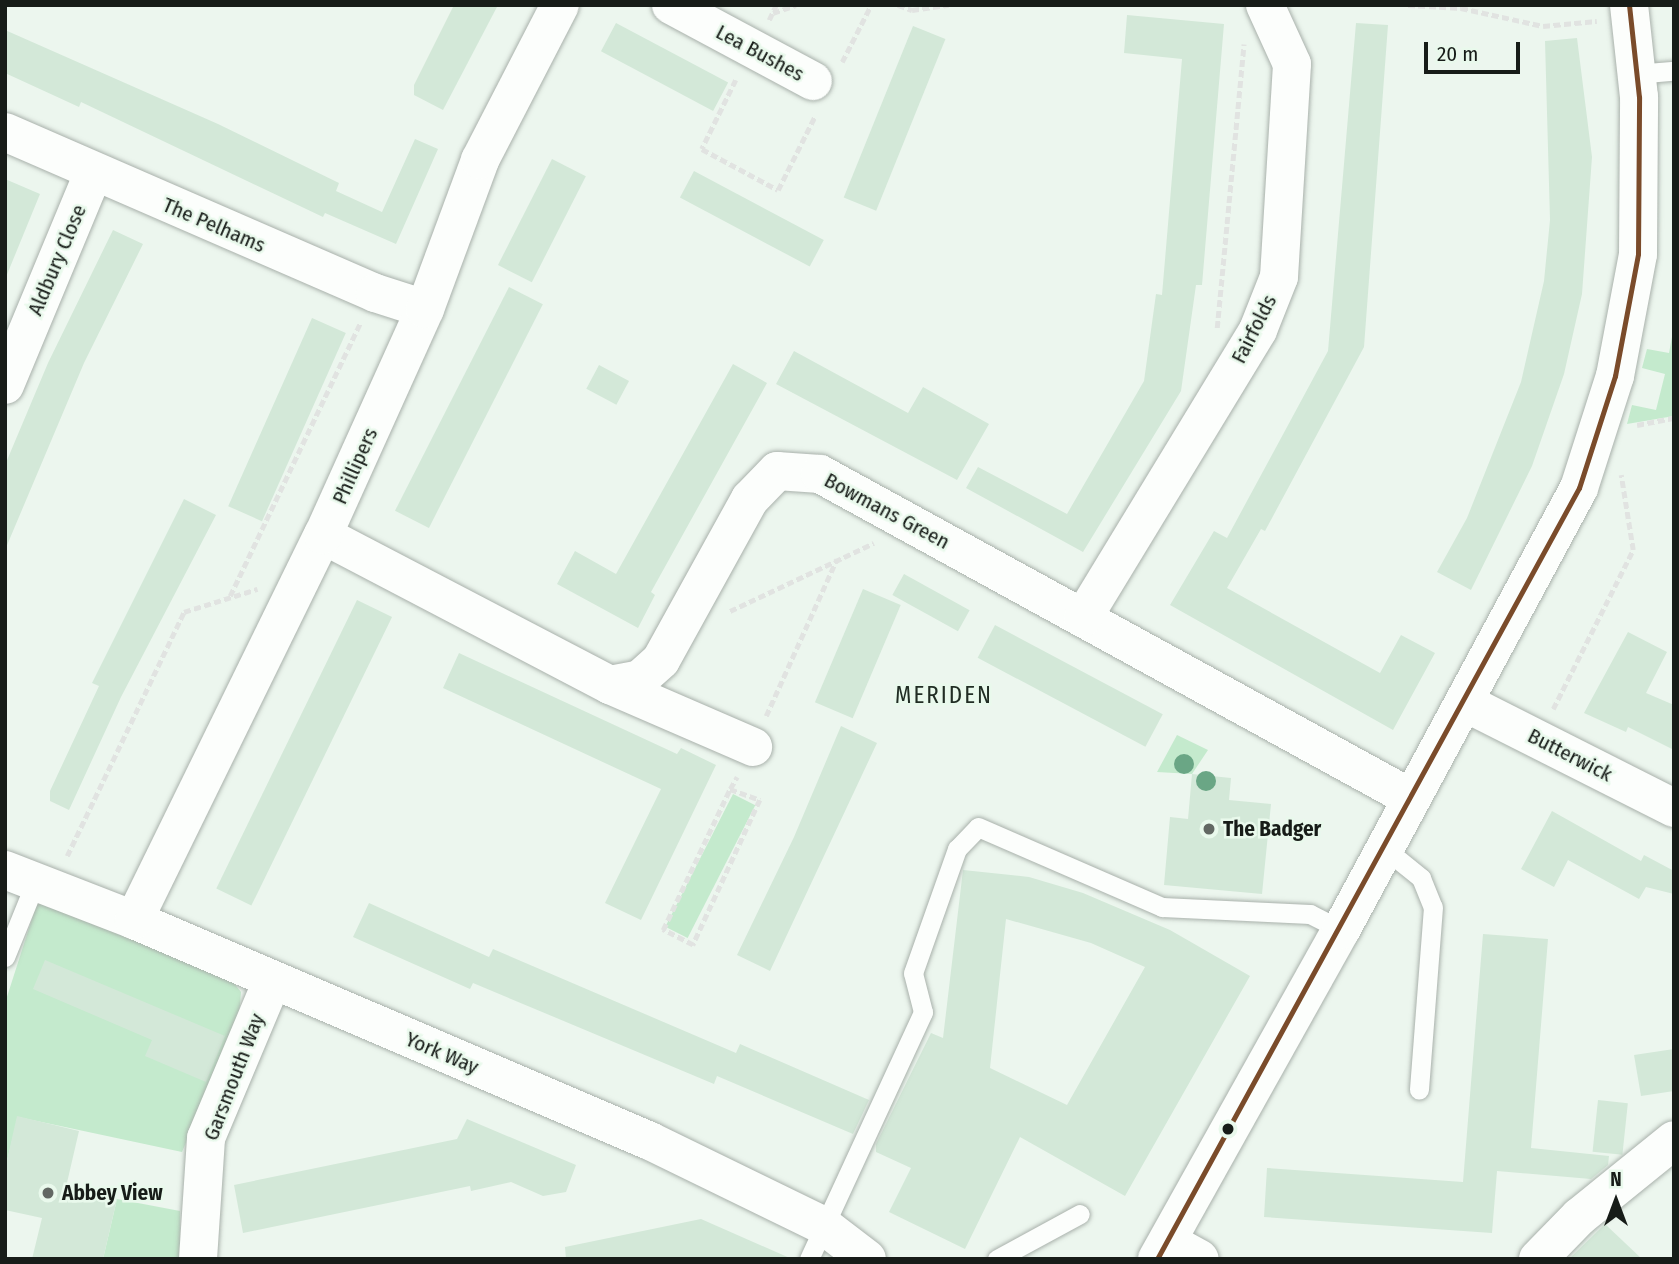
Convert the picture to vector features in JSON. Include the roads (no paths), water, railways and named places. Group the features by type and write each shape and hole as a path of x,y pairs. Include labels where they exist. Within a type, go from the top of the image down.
{"street":[{"name":"Phillipers","path":"134,920 323,535 425,309 480,159 560,5"},
{"name":"Lea Bushes","path":"671,5 825,84"},
{"name":"Fairfolds","path":"1083,618 1258,330 1279,277 1292,64 1265,5"},
{"path":"1175,1253 1384,848 1466,703 1579,488 1615,376 1638,254 1636,74 1630,12"},
{"name":"The Pelhams","path":"5,132 93,174 375,293 425,309"},
{"name":"Aldbury Close","path":"5,385 93,174"},
{"name":"Bowmans Green","path":"610,685 640,679 661,660 750,499 777,471 820,474 1411,798"},
{"path":"323,535 610,685 753,747"},
{"name":"Butterwick","path":"1466,703 1674,808"},
{"name":"York Way","path":"30,881 134,920 650,1142 817,1242 867,1259"},
{"name":"Garsmouth Way","path":"198,1259 206,1138 272,981"},
{"path":"1538,1259 1579,1217 1674,1140"}],"lane":[{"path":"1636,74 1674,71"},
{"path":"817,1242 923,1012 913,972 957,849 978,827 1162,907 1310,914 1341,930"},
{"path":"1384,848 1421,878 1433,907 1419,1089"},
{"path":"5,957 30,881"},
{"path":"997,1259 1080,1214"}],"place":[{"name":"The Badger","path":"1209,829"},
{"name":"Abbey View","path":"48,1193"}],"district":[{"name":"MERIDEN","path":"944,695"}]}
